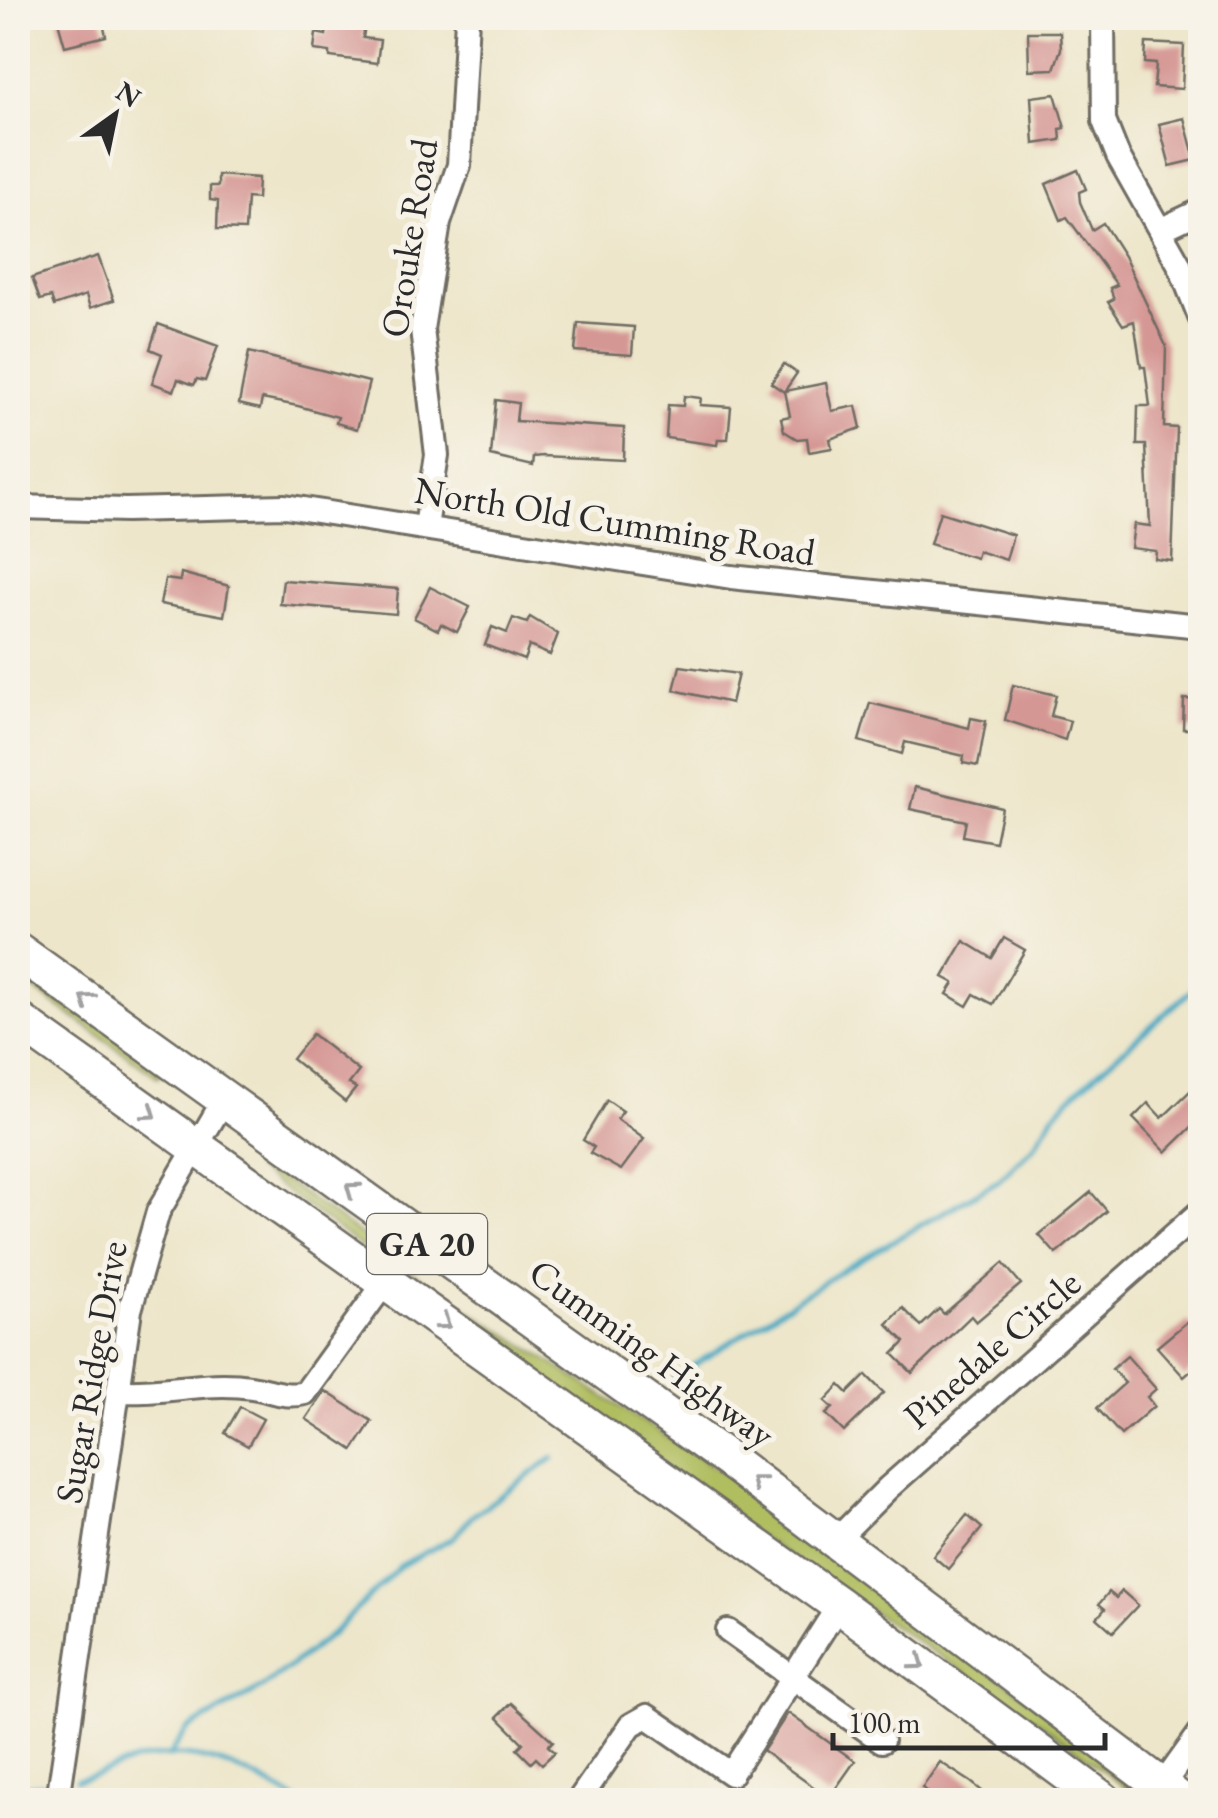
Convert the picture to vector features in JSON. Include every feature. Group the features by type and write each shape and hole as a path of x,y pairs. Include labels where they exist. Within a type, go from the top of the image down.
{"highway":[{"name":"Cumming Highway","path":"18,951 730,1460 1171,1793"},
{"name":"GA 20","path":"18,1020 839,1606 1103,1800"}],"street":[{"name":"Orouke Road","path":"426,527 436,455 422,329 439,223 460,166 467,18"},
{"path":"1103,18 1104,121 1200,317"},
{"path":"1160,230 1200,211"},
{"name":"North Old Cumming Road","path":"18,507 126,510 284,506 750,580 1200,626"},
{"name":"Sugar Ridge Drive","path":"58,1800 118,1392 141,1263 158,1212 225,1098"},
{"name":"Pinedale Circle","path":"834,1542 888,1488 1200,1212"},
{"path":"118,1392 212,1383 255,1387 288,1397 304,1393 386,1282"},
{"path":"579,1800 631,1724 647,1716 731,1774 839,1606"},
{"path":"728,1632 882,1741"},
{"path":"1171,1793 1200,1733"}],"green space":[{"path":"18,965 164,1068 158,1077 18,978"},
{"path":"261,1164 435,1288 750,1490 1164,1800 1142,1800 1042,1724 731,1518 255,1169"}],"building":[{"path":"57,18 102,18 106,36 65,46"},
{"path":"328,18 366,18 363,38 380,40 377,63 330,57 330,52 314,50 316,33 326,35"},
{"path":"1028,32 1060,32 1061,49 1054,69 1029,70"},
{"path":"1146,43 1184,45 1182,89 1154,87 1156,64 1145,63"},
{"path":"1055,94 1065,128 1060,129 1061,140 1034,144 1031,97"},
{"path":"1184,118 1195,160 1170,166 1159,124"},
{"path":"1078,170 1086,189 1079,192 1080,202 1092,230 1103,223 1124,256 1166,346 1164,427 1177,428 1172,561 1155,559 1156,551 1131,548 1134,524 1150,526 1146,445 1137,445 1138,406 1150,406 1145,367 1141,367 1134,321 1123,325 1108,302 1114,299 1110,288 1117,285 1067,217 1061,220 1046,184"},
{"path":"218,175 258,178 257,199 247,198 245,230 217,229 218,201 210,200 210,186 218,186"},
{"path":"98,256 114,300 90,308 86,295 54,306 51,297 40,300 32,278"},
{"path":"578,323 634,327 632,355 575,351"},
{"path":"158,324 218,346 205,381 197,379 194,385 178,379 174,391 152,383 162,354 150,349"},
{"path":"249,352 369,382 357,429 336,423 338,417 298,406 262,399 260,409 239,404"},
{"path":"784,364 797,373 784,392 771,383"},
{"path":"826,383 832,411 856,406 861,428 830,439 832,448 809,452 807,438 797,439 784,431 781,418 790,416 785,391"},
{"path":"684,396 701,398 700,405 731,407 728,439 718,439 717,445 666,438 668,405 683,406"},
{"path":"496,400 518,403 516,421 624,428 623,460 543,456 534,457 533,466 491,456"},
{"path":"940,512 1013,535 1006,560 978,551 976,558 930,544"},
{"path":"181,573 229,586 224,616 160,604 165,579 180,581"},
{"path":"283,580 398,589 396,614 280,604"},
{"path":"430,587 470,607 457,632 441,624 438,630 414,618"},
{"path":"530,617 558,634 550,655 529,646 524,660 485,645 492,627 507,633 513,618 527,623"},
{"path":"680,666 738,674 731,703 674,690"},
{"path":"1013,685 1056,695 1051,716 1070,721 1065,740 1005,720"},
{"path":"1184,699 1200,700 1200,729 1183,729"},
{"path":"870,703 969,728 971,718 986,721 978,766 963,763 964,756 905,742 902,754 859,741"},
{"path":"915,787 1002,808 995,842 963,836 966,821 910,809"},
{"path":"1004,938 1025,950 993,1004 974,994 967,1006 947,994 954,983 943,977 964,941 992,958"},
{"path":"312,1034 359,1071 349,1084 356,1088 345,1102 292,1059"},
{"path":"1192,1089 1200,1098 1200,1119 1166,1152 1133,1118 1148,1103 1162,1118"},
{"path":"607,1100 623,1111 617,1119 644,1139 621,1170 590,1153 594,1147 583,1140"},
{"path":"1091,1192 1107,1211 1056,1254 1039,1235"},
{"path":"1003,1263 1021,1284 976,1322 971,1316 912,1373 893,1354 905,1342 887,1324 903,1308 921,1326 939,1309 944,1314"},
{"path":"1188,1321 1200,1336 1200,1363 1184,1377 1157,1347"},
{"path":"1127,1356 1156,1389 1147,1397 1154,1406 1121,1435 1097,1408 1125,1383 1112,1369"},
{"path":"866,1375 884,1393 844,1432 826,1414 833,1408 825,1401 840,1385 848,1393"},
{"path":"325,1391 372,1421 353,1450 306,1419"},
{"path":"240,1407 263,1419 248,1446 225,1433"},
{"path":"967,1515 982,1528 948,1569 933,1556"},
{"path":"1122,1591 1138,1605 1113,1632 1097,1618 1105,1609 1099,1604 1109,1592 1116,1598"},
{"path":"511,1703 553,1741 548,1746 555,1752 542,1764 536,1758 531,1763 517,1749 523,1743 497,1717"},
{"path":"788,1713 855,1761 829,1798 763,1751"},
{"path":"940,1762 993,1800 939,1800 922,1788"}],"waterway":[{"path":"674,1378 849,1266 998,1181 1036,1144 1054,1114 1082,1086 1200,983"},
{"path":"169,1756 187,1730 263,1687 332,1634 400,1566 454,1537 471,1517 553,1458"},
{"path":"76,1780 135,1761 178,1755 239,1770 296,1800"},
{"path":"18,1787 46,1784"}]}
